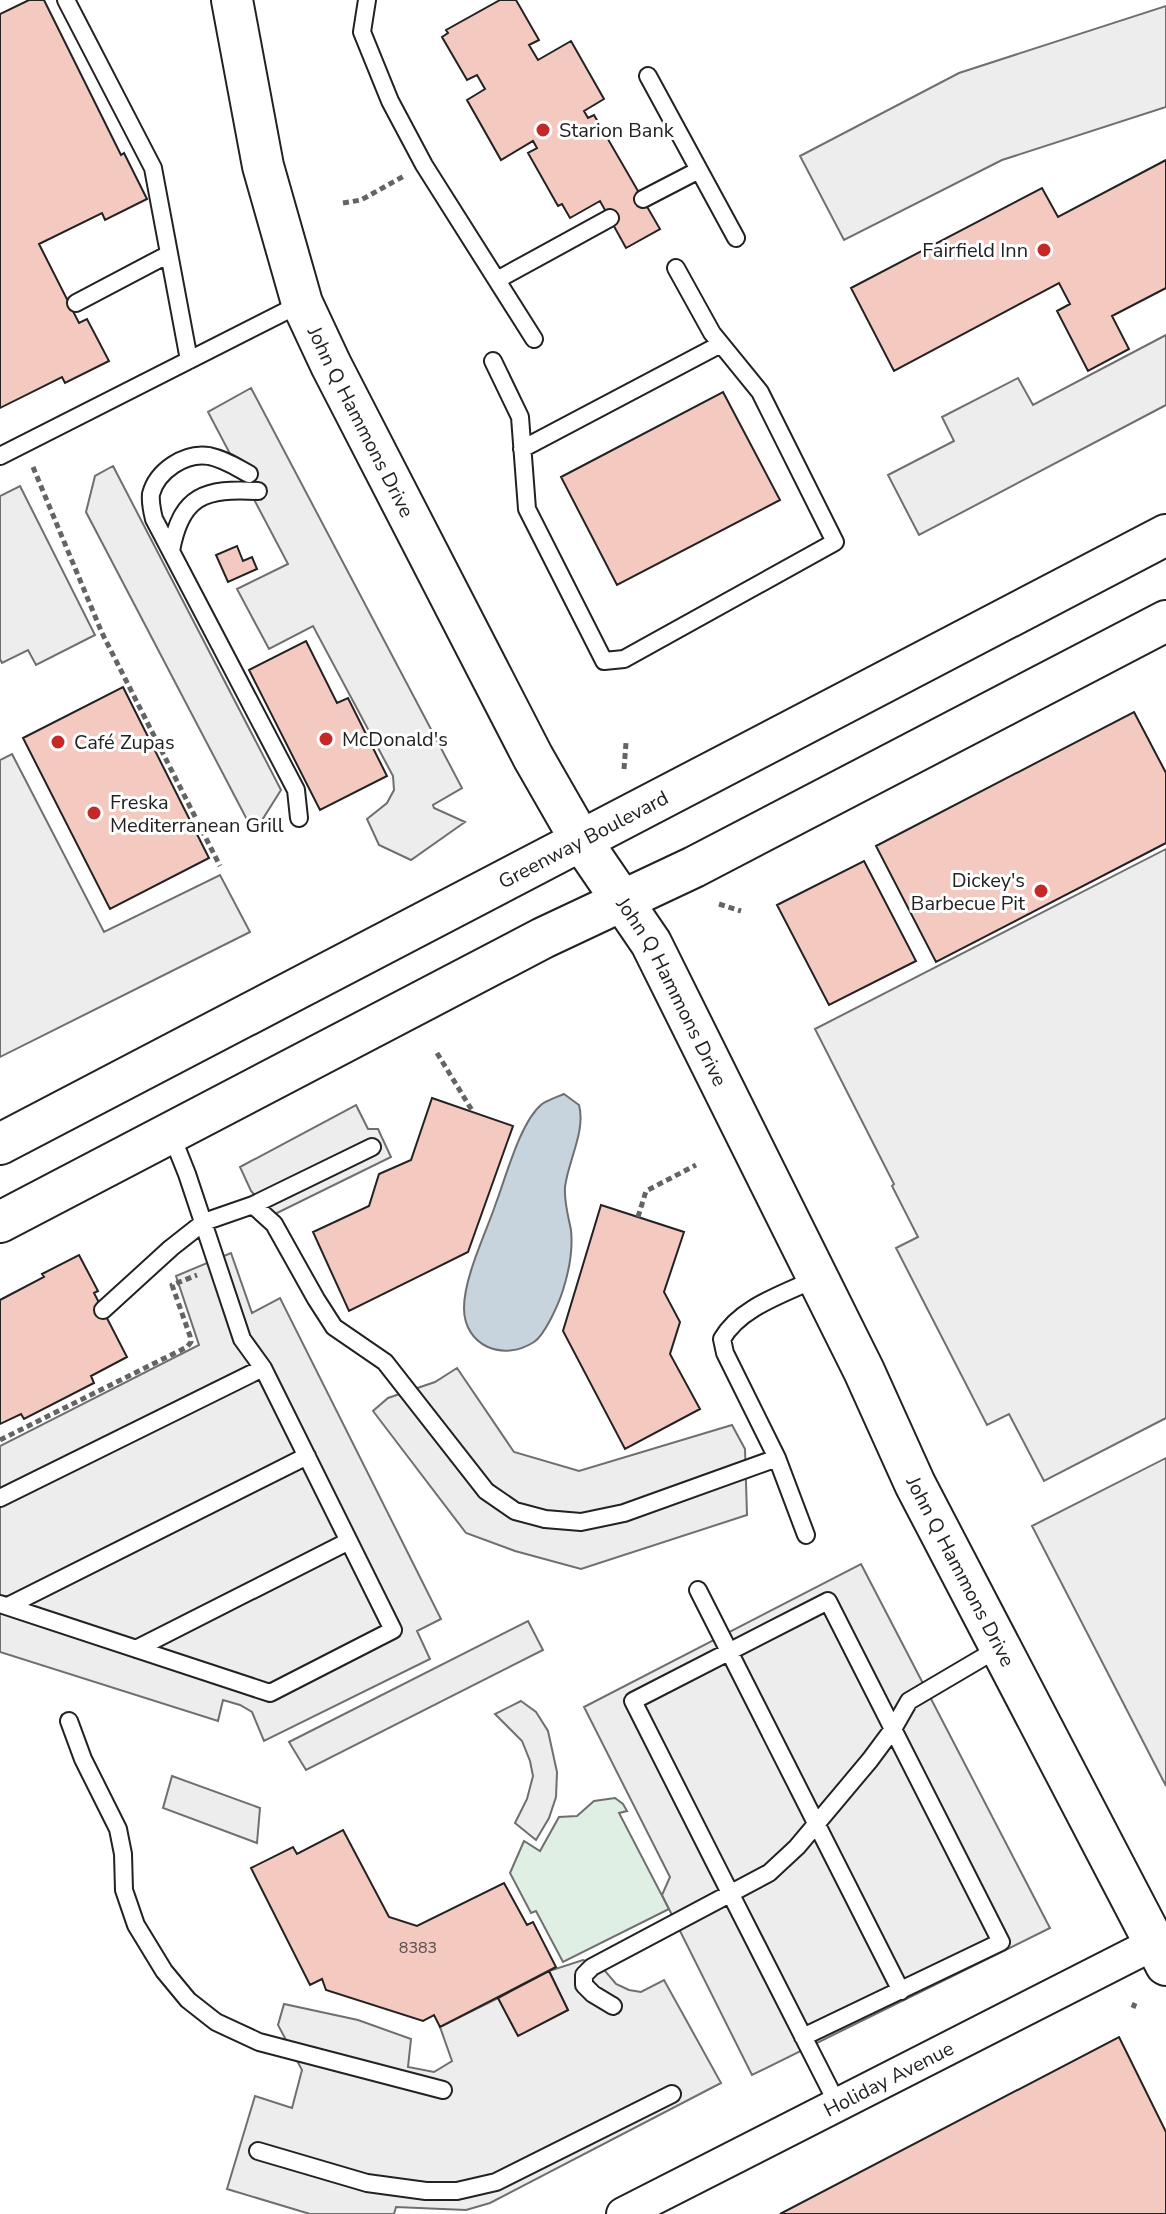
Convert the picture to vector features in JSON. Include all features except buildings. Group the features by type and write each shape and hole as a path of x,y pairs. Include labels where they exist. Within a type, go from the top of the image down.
{"street":[{"name":"John Q Hammons Drive","path":"232,0 263,166 302,303 369,440 533,757 580,839 651,943 818,1277 915,1484 1160,1954"},
{"name":"Greenway Boulevard","path":"0,1144 1166,535"},
{"path":"0,1222 543,938 624,902 1166,621"},
{"name":"Holiday Avenue","path":"623,2214 838,2105 1160,1954"}],"lane":[{"path":"66,0 153,168 189,360"},
{"path":"367,0 362,32 390,101 424,165 534,339"},
{"path":"648,76 736,238"},
{"path":"643,199 699,170"},
{"path":"497,280 610,218"},
{"path":"76,303 169,254"},
{"path":"493,361 520,417 527,509 604,661 624,659 835,542 760,392 712,333 676,268"},
{"path":"0,456 302,303"},
{"path":"522,449 721,344"},
{"path":"249,474 222,459 205,455 186,458 164,471 152,491 150,502 154,519 296,790 299,818"},
{"path":"171,551 183,514 198,497 223,489 258,491"},
{"path":"4,1605 270,1693 393,1630 263,1368 242,1339 204,1222 170,1133"},
{"path":"103,1310 204,1222 253,1205 372,1147"},
{"path":"253,1205 274,1224 334,1327 385,1362 486,1491 515,1511 545,1519 581,1522 624,1513 777,1458"},
{"path":"806,1535 777,1458 725,1353 722,1339 730,1325 744,1314 818,1277"},
{"path":"0,1498 263,1368"},
{"path":"4,1605 307,1456"},
{"path":"136,1649 349,1541"},
{"path":"698,1590 901,1991"},
{"path":"803,2037 1001,1942 828,1601 633,1701 803,2037 838,2105"},
{"path":"613,2006 584,1985 584,1975 592,1967 769,1873 797,1847 893,1729 909,1701 999,1648"},
{"path":"69,1721 83,1759 118,1829 123,1854 124,1890 136,1925 164,1971 188,2000 216,2022 259,2042 443,2090"},
{"path":"258,2151 367,2183 426,2191 457,2191 496,2182 672,2094"}],"path":[{"path":"343,203 361,200 424,165"},
{"path":"23,445 102,633 220,866"},
{"path":"624,769 626,743"},
{"path":"719,904 741,911"},
{"path":"437,1053 473,1112"},
{"path":"638,1217 646,1191 696,1165"},
{"path":"0,1440 187,1347 191,1342 190,1336 172,1285 218,1267"}],"green space":[{"path":"615,1798 627,1811 619,1813 669,1909 563,1962 536,1911 531,1913 510,1873 524,1841 540,1851 559,1817 577,1816 594,1801"}],"shaded area":[{"path":"1166,6 1166,107 1002,160 844,240 800,156 959,73"},
{"path":"1166,335 1166,405 919,535 888,475 954,441 942,417 1018,378 1033,405"},
{"path":"251,388 462,788 433,805 465,822 411,860 379,845 367,819 387,803 394,790 393,776 313,626 269,649 237,589 288,564 208,412"},
{"path":"113,466 281,790 254,833 86,512 95,476"},
{"path":"20,486 95,635 36,665 28,650 2,663 0,659 0,496"},
{"path":"12,754 104,932 220,875 250,932 0,1057 0,760"},
{"path":"1166,849 1166,1418 1044,1481 1009,1414 987,1425 896,1248 918,1237 815,1029"},
{"path":"564,1094 579,1105 581,1115 565,1187 571,1237 565,1283 547,1326 534,1342 510,1350 487,1347 471,1332 464,1308 476,1255 527,1123 542,1104"},
{"path":"356,1105 368,1129 378,1129 391,1157 273,1215 251,1191 240,1167"},
{"path":"231,1253 252,1313 280,1298 441,1619 417,1631 430,1659 264,1741 252,1712 240,1705 223,1700 218,1721 0,1652 0,1446 199,1345 176,1276"},
{"path":"457,1368 514,1452 579,1471 732,1425 745,1449 747,1515 581,1569 515,1551 466,1533 373,1411 388,1398 435,1382"},
{"path":"1166,1458 1166,1786 1032,1526"},
{"path":"861,1564 1050,1928 752,2075 662,1895 670,1877 584,1707"},
{"path":"528,1621 543,1650 306,1770 289,1742"},
{"path":"521,1701 536,1712 548,1731 557,1772 556,1797 549,1818 536,1840 515,1823 527,1799 533,1776 530,1761 522,1741 495,1714"},
{"path":"172,1776 260,1808 257,1843 163,1808"},
{"path":"583,1960 601,1966 616,1984 629,1990 641,1992 664,1980 721,2083 490,2203 466,2210 396,2207 394,2214 310,2214 227,2189 255,2096 292,2108 302,2070 278,2025 284,2004 358,2020 411,2039 408,2067 434,2072 452,2061 440,2027 498,1998 518,2035 568,2010 549,1971"}],"place":[{"name":"Starion Bank","path":"543,130"},
{"name":"Fairfield Inn","path":"1044,250"},
{"name":"McDonald's","path":"326,739"},
{"name":"Café Zupas","path":"58,742"},
{"name":"Freska Mediterranean Grill","path":"94,813"},
{"name":"Dickey's Barbecue Pit","path":"1041,891"}]}
